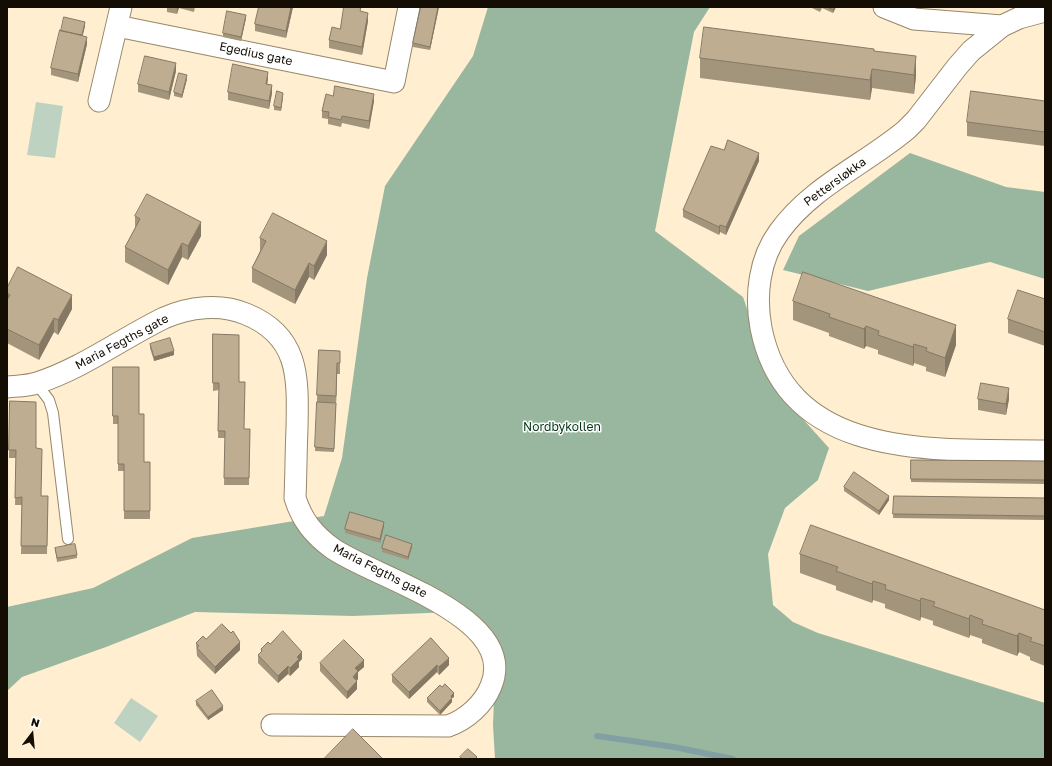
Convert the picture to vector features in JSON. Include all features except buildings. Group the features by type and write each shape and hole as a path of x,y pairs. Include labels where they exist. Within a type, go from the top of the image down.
{"street":[{"name":"Egedius gate","path":"119,16 394,82 409,7"},
{"path":"884,7 914,19 1002,26 1014,20 1045,11"},
{"path":"99,101 119,16"},
{"name":"Pettersløkka","path":"1002,26 966,56 916,120 906,130 816,193 792,214 777,234 764,259 759,286 758,312 764,344 774,367 789,392 807,409 830,425 853,434 904,445 952,449 1045,451"},
{"name":"Maria Fegths gate","path":"7,387 36,383 81,365 129,336 165,318 186,310 212,307 238,310 261,320 280,337 288,349 298,386 295,498 301,515 316,534 332,548 353,560 408,585 470,624 486,642 494,657 495,671 489,691 468,715 458,722 448,726 272,725"}],"lane":[{"path":"36,383 48,400 53,413 68,538"}],"green space":[{"name":"Nordbykollen","path":"488,7 710,7 694,32 655,231 743,297 774,387 829,448 818,480 785,508 768,554 773,605 793,622 818,633 1045,703 1045,759 495,759 493,725 495,671 453,612 353,616 195,612 106,647 22,677 7,691 7,607 93,588 192,538 324,516 342,458 367,278 385,186 473,56"},
{"path":"36,102 63,106 55,158 27,155"},
{"path":"910,153 1006,187 1045,192 1045,279 990,262 868,291 783,270 799,236"},
{"path":"131,698 158,716 140,742 114,723"}],"waterway":[{"path":"597,736 674,747 733,759"}]}
